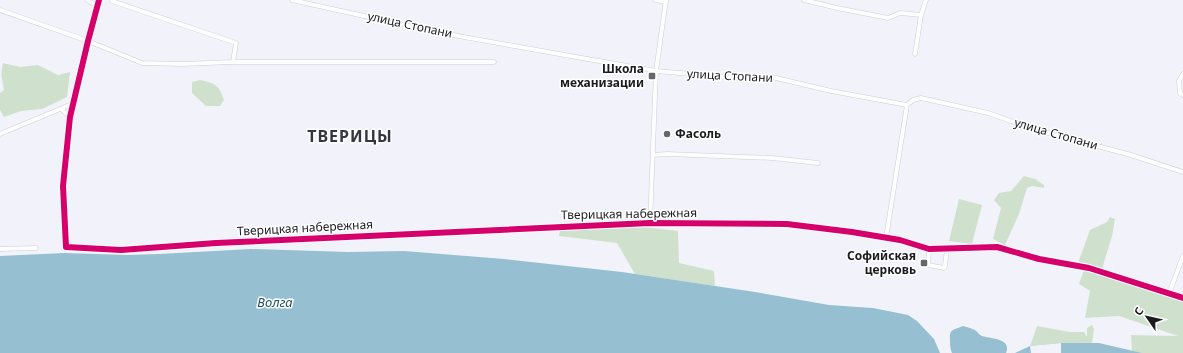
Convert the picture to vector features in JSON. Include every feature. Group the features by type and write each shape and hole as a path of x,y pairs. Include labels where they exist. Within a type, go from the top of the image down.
{"street":[{"path":"87,0 98,6"},
{"path":"70,117 99,0"},
{"name":"улица Стопани","path":"292,0 444,33 656,71 752,79 772,76 831,91 907,106 913,100 921,98 988,113 1030,128 1131,155 1183,172"},
{"path":"650,223 656,71 666,1 655,0"},
{"path":"804,0 888,18 900,13 921,15"},
{"path":"915,54 921,15 926,0"},
{"path":"112,1 236,44 233,62"},
{"path":"0,10 88,41 142,63 494,62"},
{"path":"1183,74 1179,81 1180,93 1183,95"},
{"path":"0,134 72,104"},
{"path":"886,238 907,106"},
{"path":"61,109 70,117"},
{"name":"Тверицкая набережная","path":"70,117 63,186 66,247 121,250 216,243 650,223 787,224 900,240 929,249 997,248 1039,259 1089,268 1183,298"},
{"path":"653,155 667,154 764,158 818,163"},
{"path":"0,249 36,248"},
{"path":"929,249 928,265 944,268 947,249"},
{"path":"1169,294 1183,256"}],"green space":[{"path":"3,63 20,67 38,65 58,75 70,72 67,97 42,109 21,111 4,117 0,110 0,93 4,90 1,74"},
{"path":"200,80 209,82 218,88 224,100 220,106 206,106 192,93 192,82"},
{"path":"1024,176 1035,179 1044,185 1044,188 1032,186 1027,188 1019,214 1005,245 993,239 1001,208 994,200 999,193 1011,191"},
{"path":"959,199 982,205 972,244 949,241"},
{"path":"1110,217 1115,219 1112,236 1102,269 1078,263 1090,230 1107,222"},
{"path":"643,227 678,231 679,263 714,271 715,286 635,274 617,243 559,236 560,229"},
{"path":"1084,270 1183,300 1183,353 1132,352 1131,335 1178,336 1119,316 1085,318 1090,291 1079,284"},
{"path":"1092,325 1094,329 1092,343 1030,346 1037,326 1070,332 1084,332 1087,337 1087,328"}],"water":[{"name":"Волга","path":"251,249 348,252 404,251 504,259 622,272 829,305 873,308 908,315 917,321 934,339 940,353 0,353 0,256 64,253 128,255"},
{"path":"963,326 975,330 982,336 1000,340 1006,344 1006,353 952,353 950,334 952,330"},
{"path":"1061,343 1099,343 1142,353 1015,353 1030,346"}],"pier":[{"path":"1061,343 1061,353 1031,353 1030,346"}],"cycle path":[{"path":"99,0 70,117 63,186 66,247 121,250 216,243 650,223 787,224 900,240 929,249 997,247 1039,259 1089,268 1183,298"}],"place":[{"name":"Школа механизации","path":"652,76"},
{"name":"Фасоль","path":"667,134"},
{"name":"Софийская церковь","path":"924,263"}],"district":[{"name":"ТВЕРИЦЫ","path":"350,136"}]}
